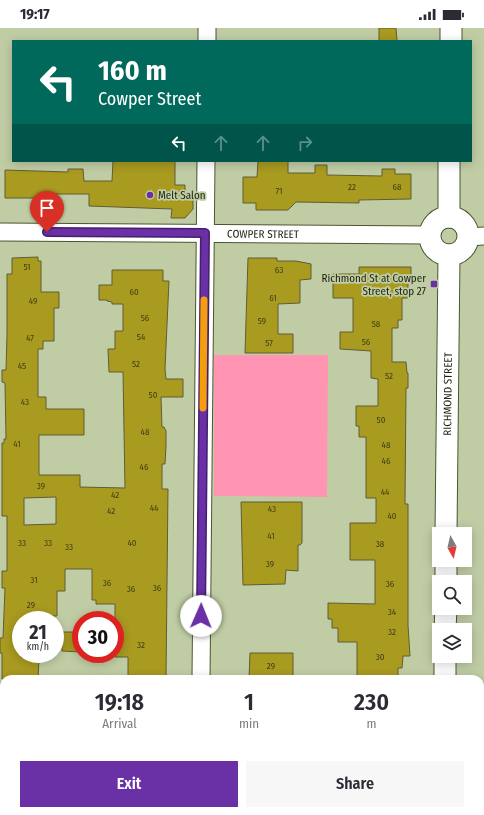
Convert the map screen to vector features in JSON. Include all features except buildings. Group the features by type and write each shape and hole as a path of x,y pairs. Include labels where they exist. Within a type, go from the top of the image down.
{"street":[{"path":"207,28 207,40"},
{"path":"451,28 451,40"},
{"path":"201,675 206,162"},
{"path":"449,218 450,162"},
{"path":"455,218 476,236 467,242 460,251 449,255 437,251 431,241 430,235 431,230 438,221 455,218"},
{"name":"COWPER STREET","path":"0,232 430,235"},
{"name":"RICHMOND STREET","path":"446,527 449,255"},
{"path":"445,663 445,675"}],"shaded area":[{"path":"214,355 328,355 327,497 214,496"}],"slow traffic":[{"path":"203,408 204,300"}],"place":[{"name":"Melt Salon","path":"150,195"},
{"name":"Richmond St at Cowper Street, stop 27","path":"434,284"}],"route":[{"path":"47,232 205,233 201,616"}]}
